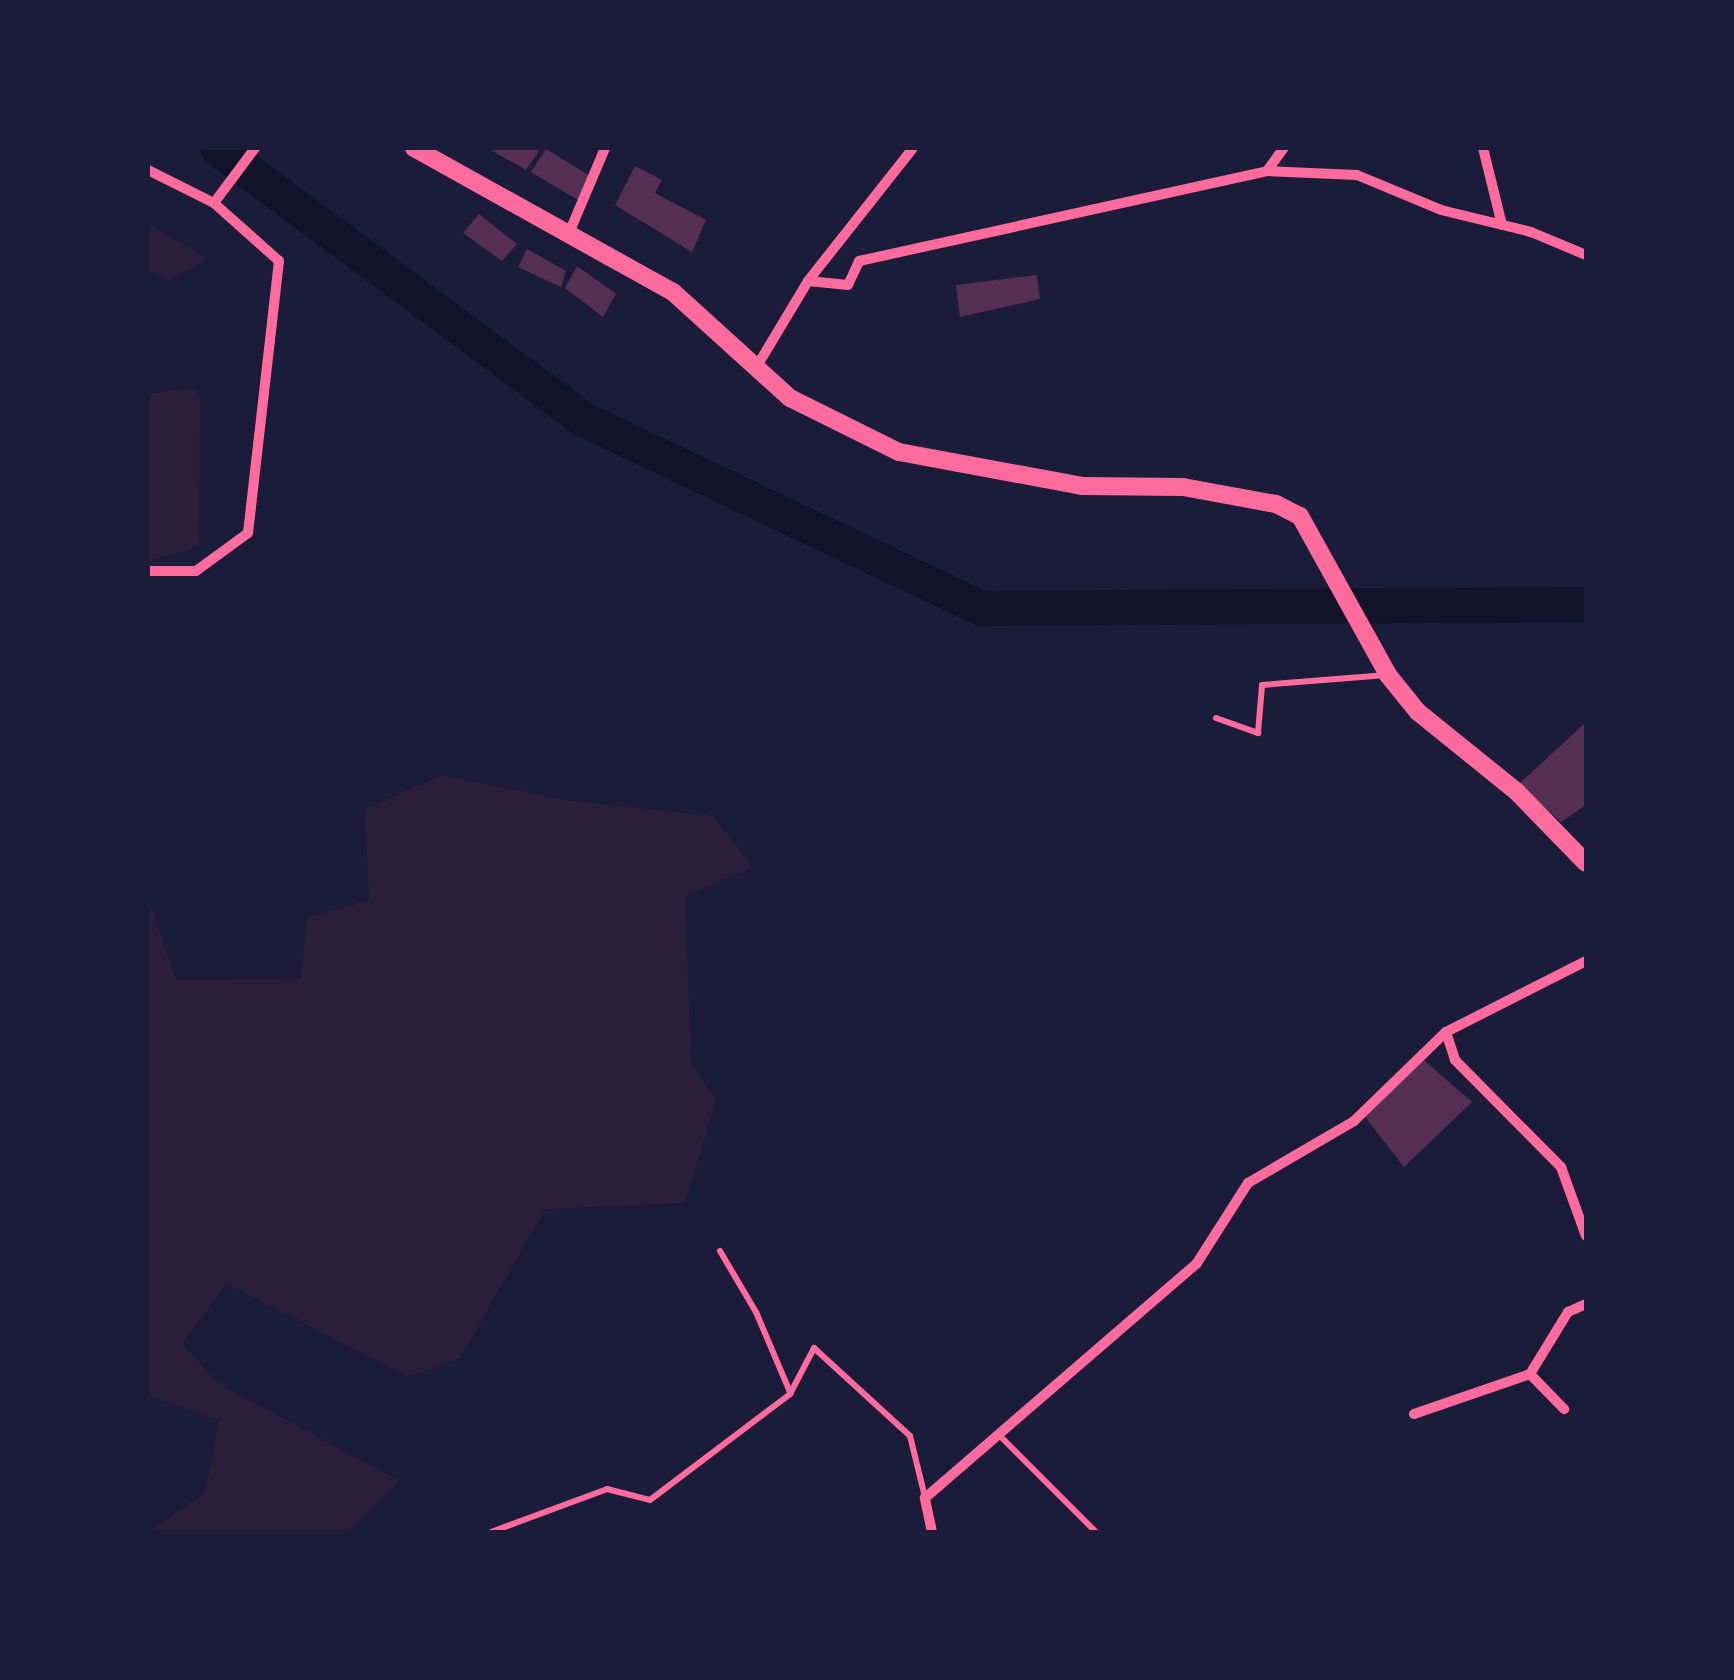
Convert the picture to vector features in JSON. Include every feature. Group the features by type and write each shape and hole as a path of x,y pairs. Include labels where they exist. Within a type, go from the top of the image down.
{"main road":[{"path":"414,148 673,292 825,421 899,452 994,475 1082,486 1183,487 1276,504 1300,516 1314,533 1388,675 1418,712 1516,791 1586,864"}],"street":[{"path":"217,200 255,148"},
{"path":"570,233 604,148"},
{"path":"757,366 808,281 913,148"},
{"path":"1267,171 1284,148"},
{"path":"1482,148 1502,225"},
{"path":"148,170 217,200 278,260 248,532 196,571 148,571"},
{"path":"808,281 848,285 858,260 1267,171 1357,175 1441,210 1502,225 1586,255"},
{"path":"932,1532 925,1498 1197,1263 1248,1183 1354,1121 1446,1032 1586,961"},
{"path":"1446,1032 1455,1060 1560,1167 1586,1236"},
{"path":"1414,1414 1530,1374 1568,1312 1586,1304"},
{"path":"1530,1374 1564,1409"}],"lane":[{"path":"1216,718 1258,732 1262,685 1388,675"},
{"path":"720,1251 756,1312 790,1394"},
{"path":"491,1532 607,1489 650,1500 790,1394 814,1348 910,1436 925,1498"},
{"path":"999,1435 1096,1532"}],"shaded area":[{"path":"148,223 207,259 169,281 148,271"},
{"path":"193,388 200,396 199,546 148,562 148,394"},
{"path":"441,775 565,800 713,816 753,867 685,896 691,1062 716,1101 685,1203 545,1209 460,1358 408,1377 227,1283 182,1344 219,1384 399,1481 347,1532 148,1532 205,1493 219,1420 148,1395 148,898 176,980 301,979 307,918 369,900 365,810"}],"building":[{"path":"487,148 541,148 526,170"},
{"path":"546,149 590,176 578,200 531,172"},
{"path":"635,166 662,180 655,193 706,220 692,252 615,205"},
{"path":"479,214 517,244 502,261 463,233"},
{"path":"527,249 566,271 561,287 518,267"},
{"path":"577,266 616,294 603,317 565,288"},
{"path":"1037,275 1040,299 960,317 956,285"},
{"path":"1586,722 1586,805 1561,822 1519,784"},
{"path":"1418,1055 1472,1102 1404,1167 1365,1117"}],"waterway":[{"path":"217,148 583,419 981,608 1586,604"}]}
